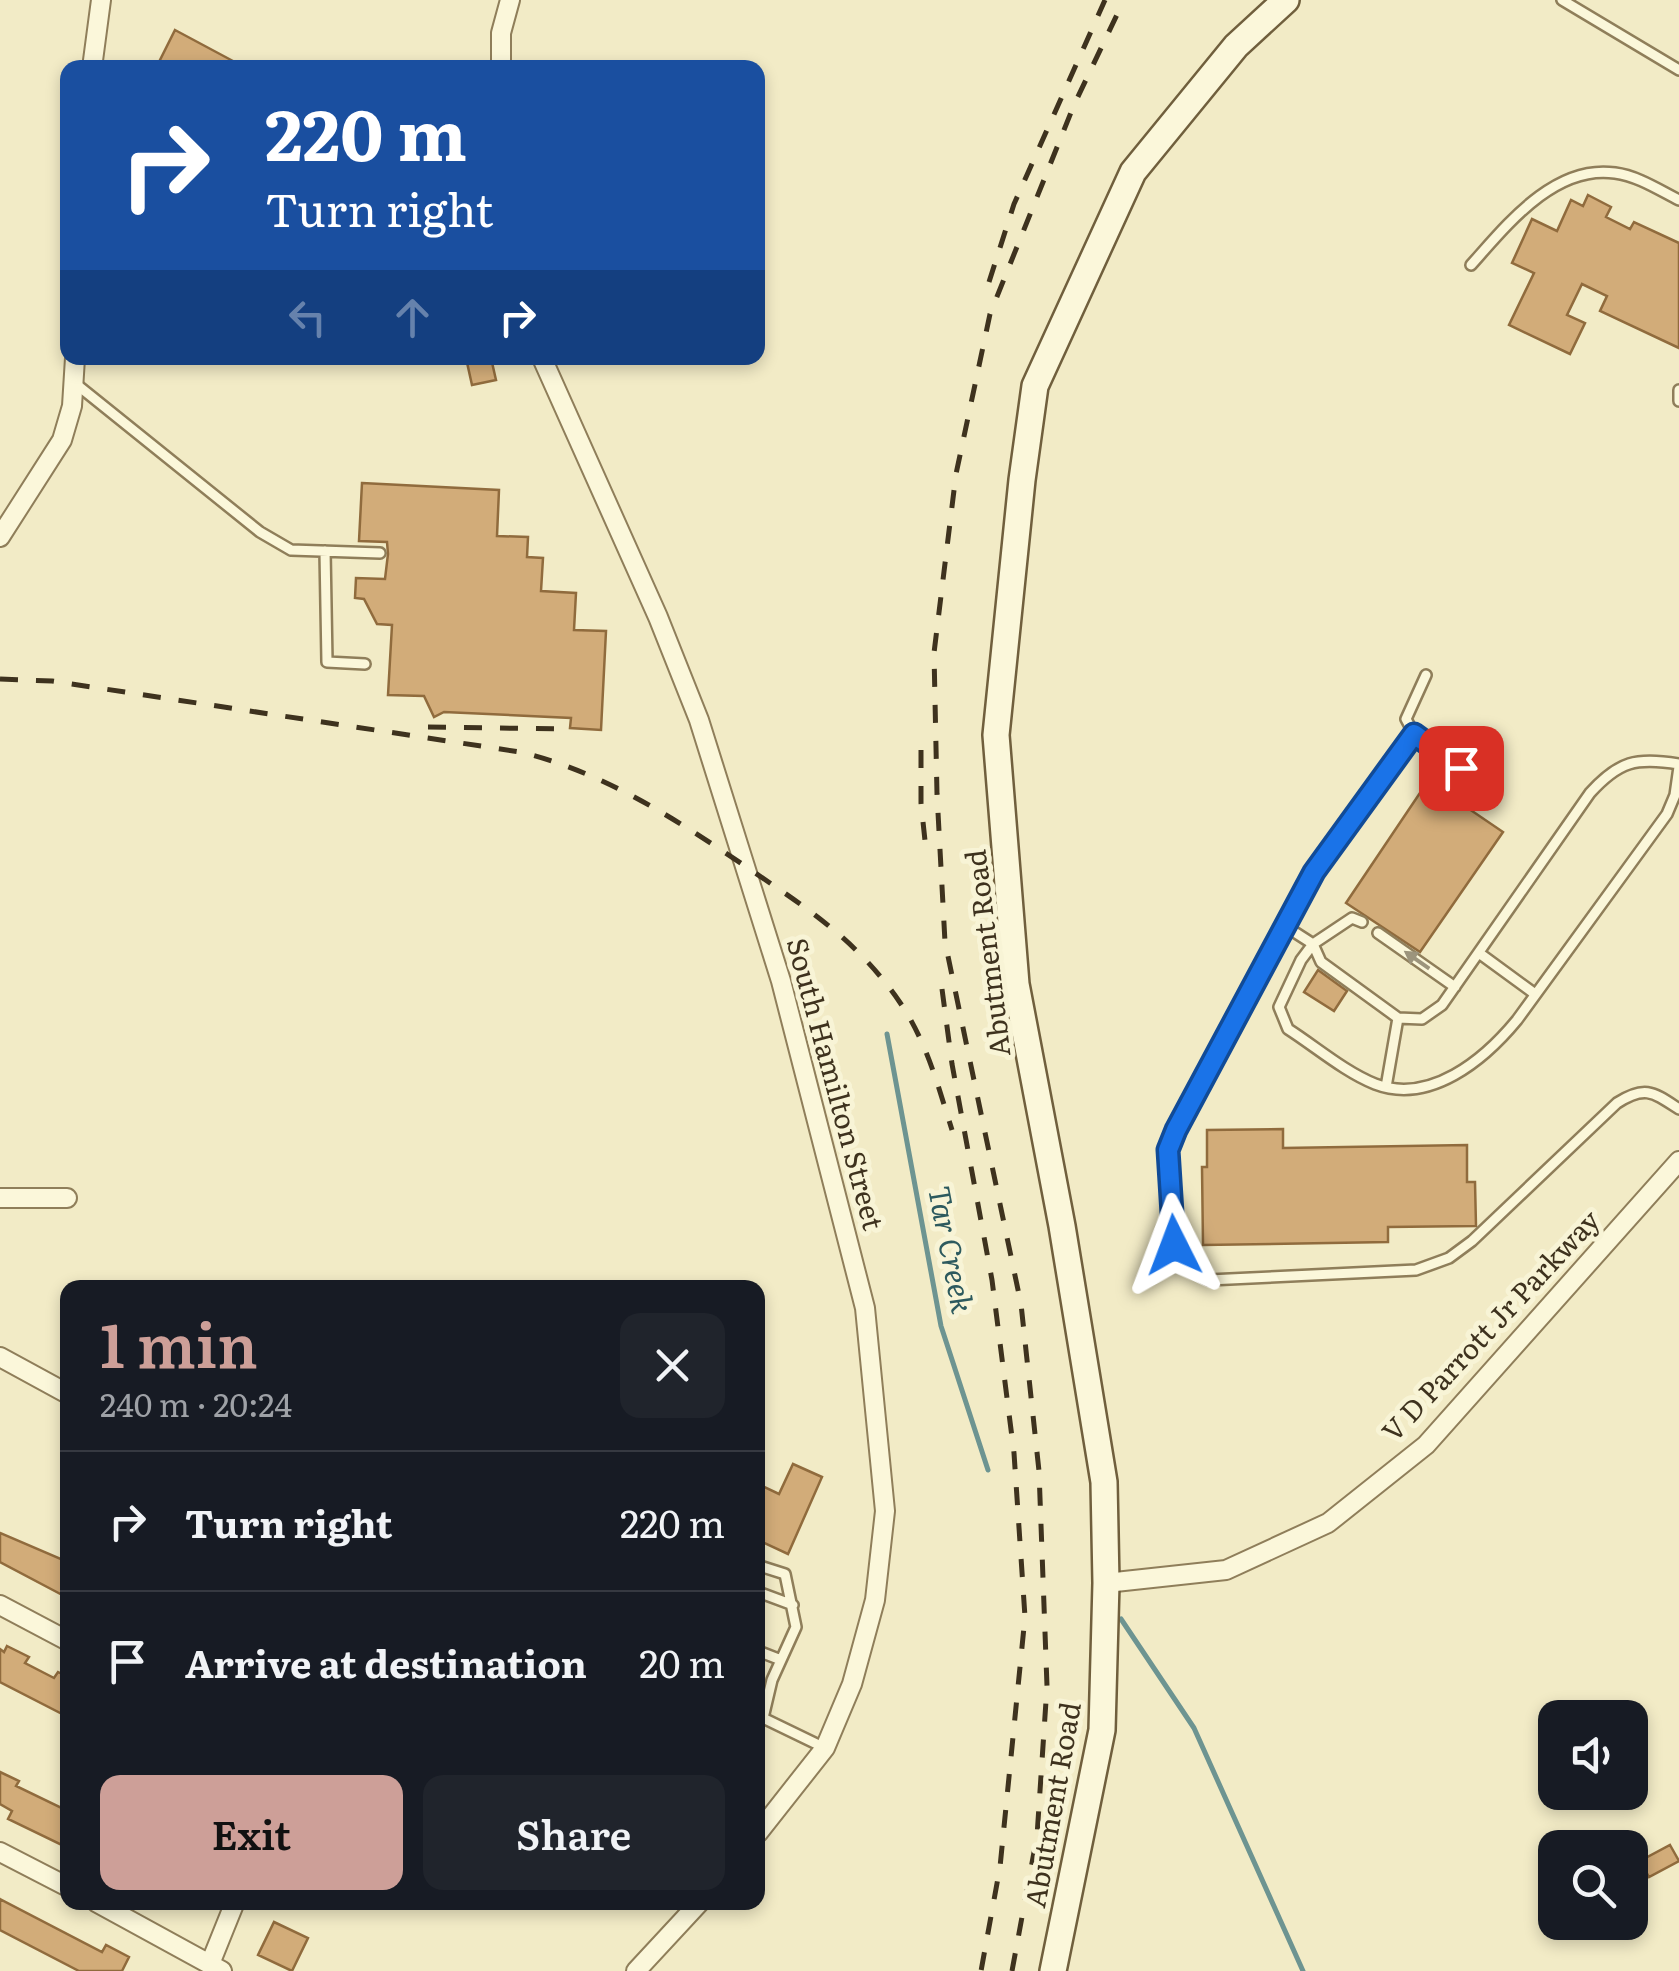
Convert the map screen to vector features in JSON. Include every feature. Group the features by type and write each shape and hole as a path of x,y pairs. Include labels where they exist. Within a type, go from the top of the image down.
{"main road":[{"name":"Abutment Road","path":"1053,1971 1102,1730 1104,1482 1062,1226 1016,984 996,735 1022,480 1035,386 1132,172 1236,46 1286,0"}],"street":[{"path":"93,60 100,0"},
{"path":"501,60 501,33 510,0"},
{"path":"0,537 62,440 72,406 75,365"},
{"name":"South Hamilton Street","path":"545,365 658,617 699,720 781,981 864,1308 885,1511 875,1600 852,1684 825,1748 765,1824"},
{"name":"V D Parrott Jr Parkway","path":"1106,1583 1226,1570 1328,1523 1426,1445 1679,1161"},
{"path":"0,1198 67,1198"},
{"path":"0,1357 60,1390"},
{"path":"0,1605 60,1637"},
{"path":"0,1852 60,1883"},
{"path":"111,1910 216,1968 234,1910"},
{"path":"636,1971 693,1910"}],"lane":[{"path":"1562,0 1679,70"},
{"path":"1471,265 1525,206 1566,182 1591,174 1613,172 1640,180 1679,200"},
{"path":"74,382 260,532 290,550 380,553"},
{"path":"1679,390 1679,401"},
{"path":"325,551 327,662 365,664"},
{"path":"1426,675 1406,720 1414,734 1485,785"},
{"path":"1414,734 1314,872 1192,1097 1168,1150 1174,1245 1184,1263 1209,1280 1416,1270 1448,1258 1472,1240 1617,1103 1634,1092 1644,1091 1679,1109"},
{"path":"1285,926 1313,944 1320,962 1398,1018 1422,1019 1442,1005 1606,776 1618,766 1634,762 1656,760 1679,765 1675,795 1667,814 1495,1046 1463,1069 1412,1091 1386,1087 1365,1079 1283,1022 1279,1007 1313,944 1352,918 1362,922"},
{"path":"1378,933 1455,986"},
{"path":"1479,953 1536,994"},
{"path":"1386,1087 1398,1018"},
{"path":"765,1568 786,1574 796,1627 772,1680 765,1710"},
{"path":"765,1595 793,1605"},
{"path":"765,1654 781,1660"},
{"path":"765,1719 825,1748"}],"building":[{"path":"175,30 231,60 160,60"},
{"path":"1588,195 1611,207 1606,217 1630,229 1634,222 1679,243 1679,348 1600,311 1607,296 1582,284 1567,315 1585,323 1570,354 1509,325 1534,273 1512,263 1532,219 1557,231 1571,200 1583,206"},
{"path":"468,365 493,365 496,380 472,385"},
{"path":"362,483 499,490 497,536 528,537 527,557 543,558 541,591 576,593 574,630 606,631 601,730 570,728 571,718 444,712 434,717 424,696 388,695 392,625 377,624 364,599 355,598 356,578 385,579 388,554 387,542 359,541"},
{"path":"1428,781 1503,832 1420,952 1346,903"},
{"path":"1318,970 1347,991 1334,1011 1304,992"},
{"path":"1283,1129 1283,1148 1467,1145 1467,1182 1475,1182 1476,1226 1388,1227 1388,1242 1203,1245 1202,1167 1207,1167 1207,1130"},
{"path":"793,1464 822,1477 788,1554 765,1543 765,1487 779,1494"},
{"path":"0,1533 60,1559 60,1594 0,1562"},
{"path":"7,1646 29,1657 25,1663 54,1678 60,1673 60,1713 0,1682 0,1649 4,1652"},
{"path":"0,1772 19,1781 16,1786 60,1807 60,1844 8,1819 12,1811 0,1804"},
{"path":"1670,1845 1679,1861 1649,1877 1648,1857"},
{"path":"0,1899 102,1952 106,1945 129,1957 122,1971 79,1971 0,1930"},
{"path":"274,1922 308,1938 292,1971 258,1955"}],"waterway":[{"name":"Tar Creek","path":"887,1034 941,1326 988,1470"},
{"name":"Tar Creek","path":"1121,1619 1194,1728 1303,1971"}],"railway":[{"path":"989,282 1014,204 1105,0"},
{"path":"1012,1971 1037,1836 1047,1686 1039,1471 1021,1304 945,942 934,653 956,474 990,314 1074,105 1124,0"},
{"path":"0,679 52,681 520,752 608,784 716,847 848,942 884,981 918,1034 952,1130"},
{"path":"428,727 565,729"},
{"path":"921,750 926,850"},
{"path":"942,989 992,1280 1014,1453 1025,1617 1000,1867 981,1971"}],"route":[{"path":"1174,1245 1168,1150 1192,1097 1314,872 1414,734 1461,768"}]}
